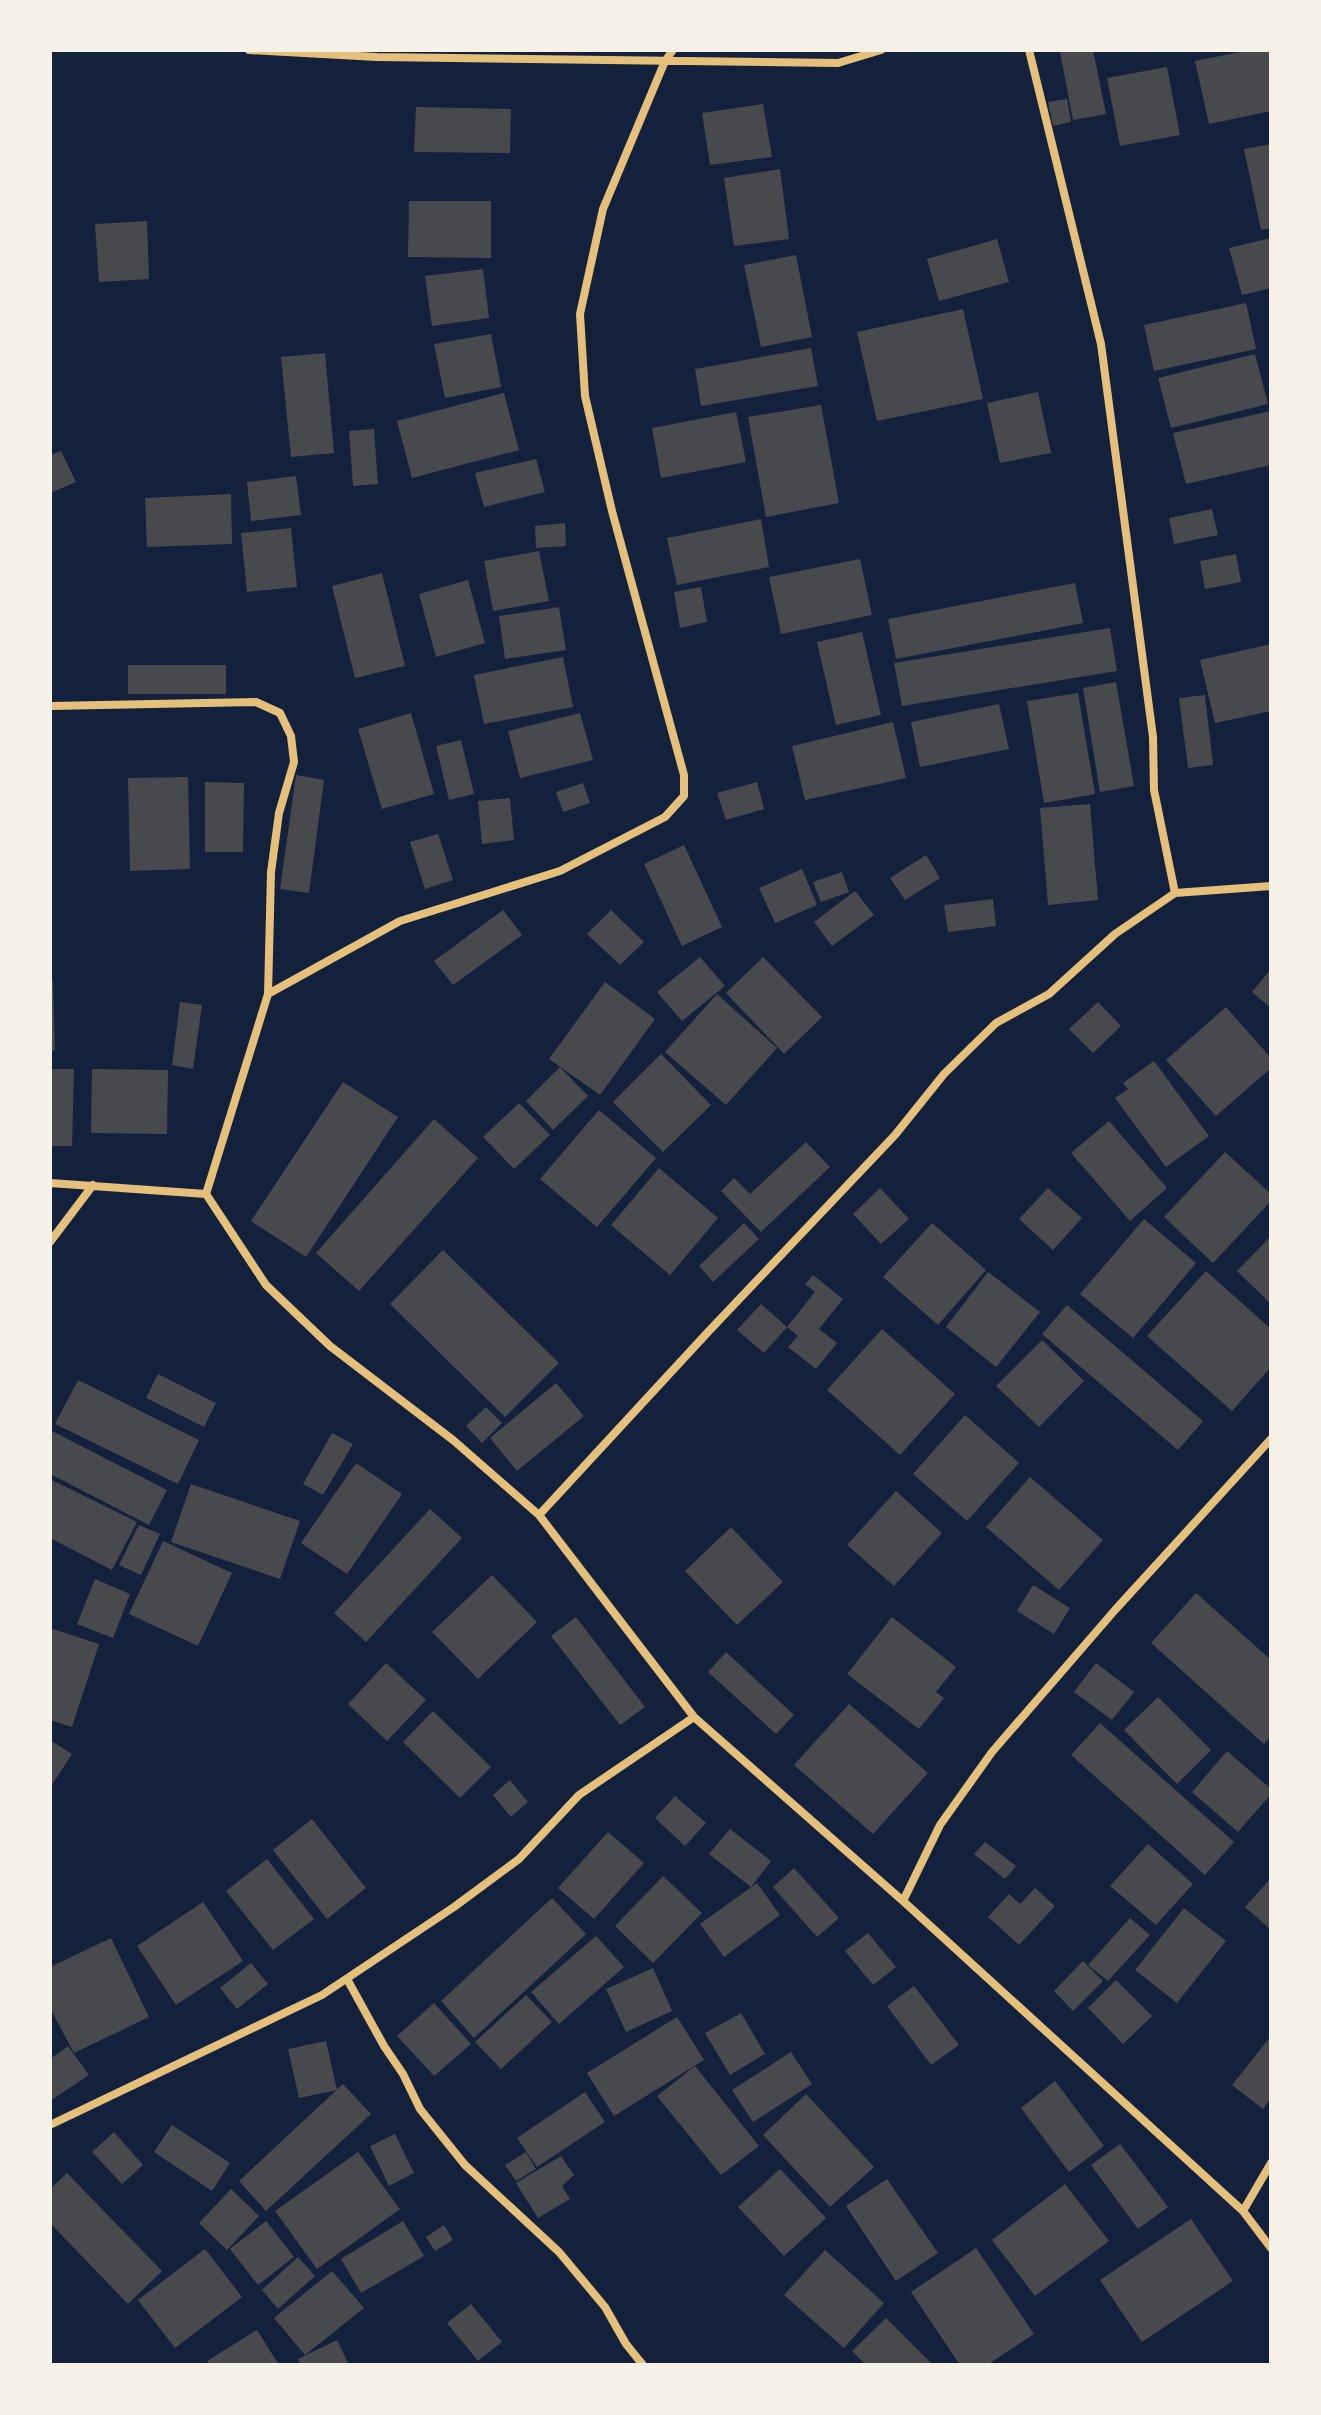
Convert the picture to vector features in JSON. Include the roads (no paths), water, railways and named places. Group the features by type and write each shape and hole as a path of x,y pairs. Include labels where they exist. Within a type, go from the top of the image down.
{"street":[{"path":"249,50 377,57 838,63 881,50"},
{"path":"268,994 400,921 560,871 665,817 684,796 684,775 616,525 585,396 580,314 603,209 665,61 673,50"},
{"path":"1029,50 1101,344 1153,737 1154,790 1175,893"},
{"path":"50,706 256,702 280,713 291,736 294,762 279,813 271,872 268,994 206,1194"},
{"path":"539,1515 895,1135 944,1074 996,1023 1049,994 1115,934 1175,893 1271,886"},
{"path":"50,1183 206,1194"},
{"path":"50,1242 93,1185"},
{"path":"206,1194 266,1285 330,1346 453,1440 539,1515 694,1717 903,1901 1243,2211 1271,2248"},
{"path":"903,1901 940,1825 992,1752 1115,1610 1271,1439"},
{"path":"50,2125 322,1995 454,1907 519,1859 579,1795 694,1717"},
{"path":"347,1979 420,2109 465,2165 559,2252 605,2307 626,2344 643,2365"},
{"path":"1243,2211 1271,2163"}]}
